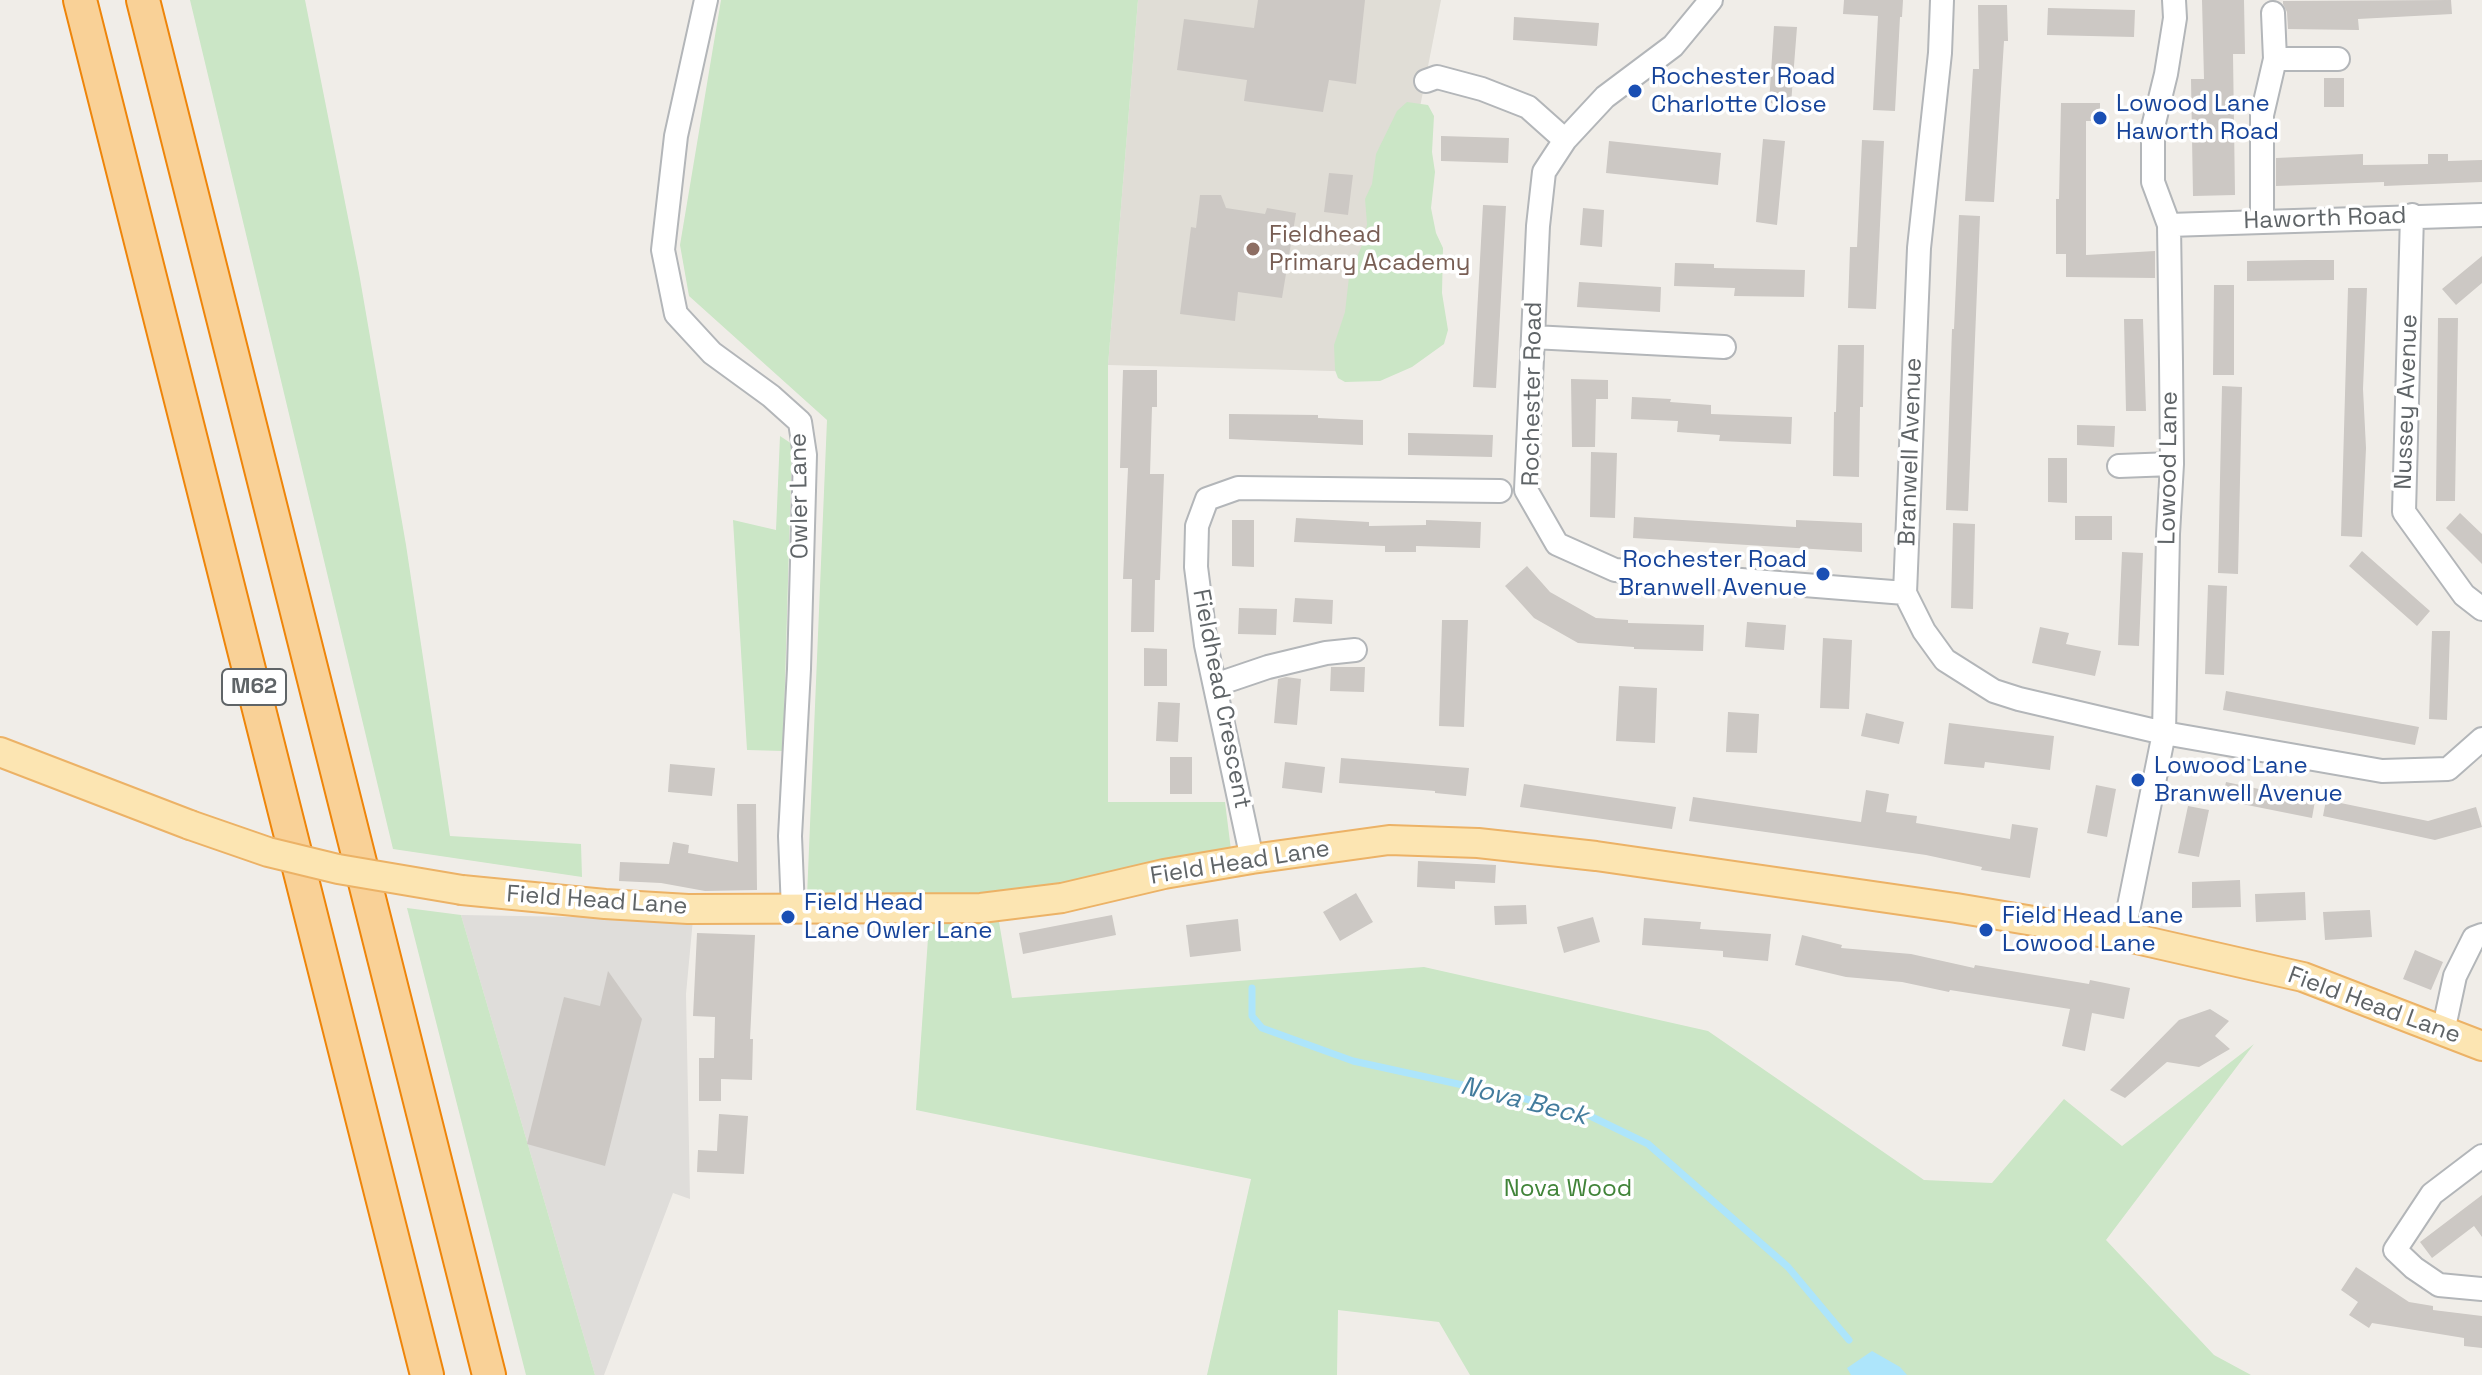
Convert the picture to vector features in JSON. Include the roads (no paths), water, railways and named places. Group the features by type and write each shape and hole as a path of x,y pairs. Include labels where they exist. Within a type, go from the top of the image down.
{"highway":[{"name":"M62","path":"80,0 427,1375"},
{"name":"M62","path":"143,0 489,1375"}],"main road":[{"name":"Field Head Lane","path":"0,752 268,852 338,869 462,890 605,904 793,910 981,908 1062,898 1164,874 1252,859 1389,840 1478,843 1596,856 1878,896 2123,936 2303,977 2482,1046"}],"street":[{"name":"Owler Lane","path":"706,0 676,136 663,250 676,314 712,353 771,396 800,422 805,455 799,669 790,836 793,910"},
{"name":"Rochester Road","path":"1711,0 1673,46 1605,97 1565,140 1544,172 1538,226 1526,490 1557,544 1615,570 1905,593"},
{"name":"Branwell Avenue","path":"1942,0 1940,53 1919,248 1905,593 1924,631 1945,660 1994,691 2019,699 2164,733 2382,771 2448,769 2482,739"},
{"name":"Lowood Lane","path":"2123,936 2164,733 2172,464 2169,225 2153,182 2153,127 2166,74 2175,18 2174,0"},
{"path":"2262,221 2262,115 2275,59 2273,13"},
{"path":"2275,59 2338,59"},
{"path":"1426,81 1437,77 1482,89 1528,107 1565,140"},
{"name":"Nussey Avenue","path":"2412,215 2404,512 2464,595 2482,609"},
{"name":"Haworth Road","path":"2169,225 2482,215"},
{"path":"1533,337 1724,347"},
{"path":"2119,466 2172,464"},
{"name":"Fieldhead Crescent","path":"1252,859 1206,645 1196,567 1197,526 1207,499 1238,488 1500,491"},
{"path":"1215,685 1268,667 1326,653 1355,650"},
{"path":"2443,1032 2455,976 2474,938 2482,935"},
{"path":"2482,1156 2432,1194 2395,1250 2439,1285 2482,1289"}],"water":[{"path":"1872,1351 1900,1367 1907,1375 1851,1375 1847,1368"}],"waterway":[{"name":"Nova Beck","path":"1252,988 1252,1016 1262,1028 1353,1061 1588,1115 1648,1144 1788,1267 1849,1340"}],"place":[{"name":"Rochester Road Charlotte Close","path":"1635,91"},
{"name":"Lowood Lane Haworth Road","path":"2100,118"},
{"name":"Fieldhead Primary Academy","path":"1253,249"},
{"name":"Rochester Road Branwell Avenue","path":"1823,574"},
{"name":"Lowood Lane Branwell Avenue","path":"2138,780"},
{"name":"Field Head Lane Owler Lane","path":"788,917"},
{"name":"Field Head Lane Lowood Lane","path":"1986,930"}],"park label":[{"name":"Nova Wood","path":"1568,1189"}]}
